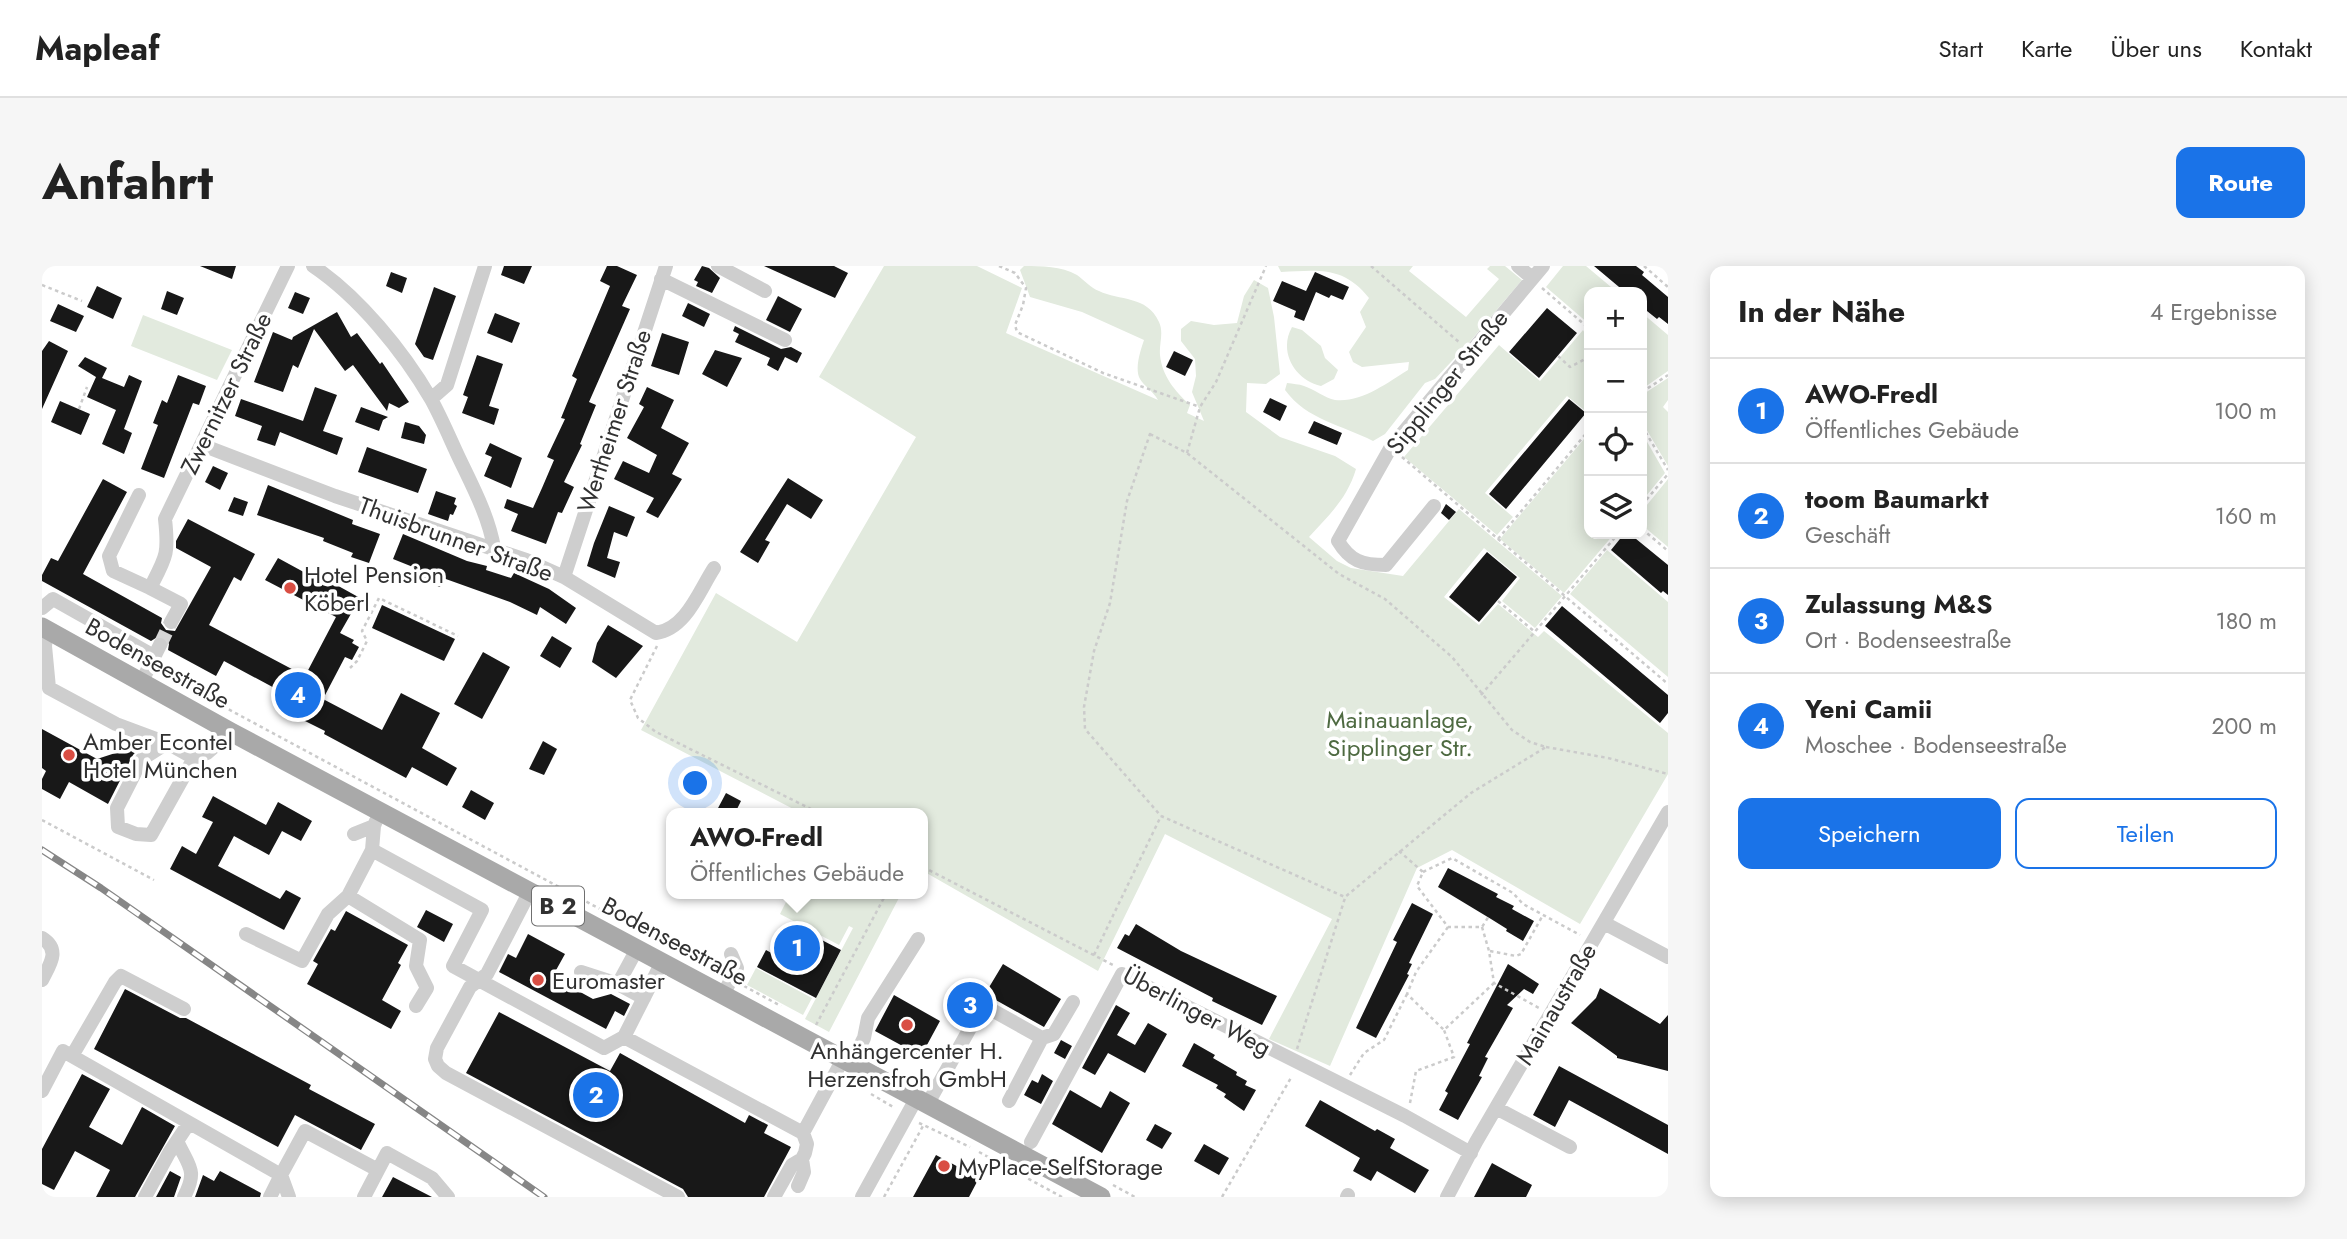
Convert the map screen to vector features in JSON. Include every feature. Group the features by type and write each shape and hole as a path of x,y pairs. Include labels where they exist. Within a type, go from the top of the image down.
{"main road":[{"name":"Bodenseestraße","path":"44,630 151,662 231,732 377,818 530,891 662,962 727,987 847,1061 922,1102 1107,1191"}],"street":[{"name":"Zwernitzer Straße","path":"150,588 166,555 168,544 165,519 288,266"},
{"path":"313,266 345,290 396,348 430,399 472,484 492,535 494,548"},
{"path":"430,399 447,385 485,266"},
{"path":"718,266 765,291"},
{"path":"1518,266 1532,278"},
{"name":"Sipplinger Straße","path":"1434,506 1386,565 1354,561 1338,541 1391,447 1543,266"},
{"path":"663,272 785,340"},
{"name":"Wertheimer Straße","path":"564,577 663,272"},
{"name":"Thuisbrunner Straße","path":"202,445 335,496 494,548 564,577 656,633"},
{"path":"139,495 109,556 113,571 181,604 171,622"},
{"path":"656,633 665,632 681,620 714,568"},
{"path":"42,608 53,599 151,662"},
{"path":"44,630 49,688 116,724 201,756"},
{"path":"167,743 142,760 117,808 118,827 136,834 151,835 201,756 231,732"},
{"path":"177,809 201,756"},
{"name":"Mainaustraße","path":"1447,1197 1668,812"},
{"path":"354,834 377,818"},
{"path":"246,934 302,961 328,914 348,896 372,850 377,818"},
{"path":"372,850 482,910 453,965 604,1048 624,1037 662,962"},
{"path":"530,891 486,974 466,994 438,1048 435,1059 438,1066 446,1073 678,1197"},
{"path":"348,896 420,940 416,966 426,988 416,1006"},
{"path":"1604,923 1668,957"},
{"path":"42,938 51,944 54,951 42,980"},
{"path":"803,1133 864,1038 868,1018 918,939"},
{"path":"618,984 637,948"},
{"path":"727,987 737,968 731,954"},
{"path":"581,972 618,984 644,998"},
{"path":"1031,1142 1122,974"},
{"name":"Überlinger Weg","path":"1122,974 1405,1116 1471,1153"},
{"path":"72,1056 121,976 184,1009"},
{"path":"1009,1101 1042,1038 1054,1034 1073,1002"},
{"path":"862,1197 982,1005 1042,1038"},
{"path":"624,1037 803,1133 807,1144 802,1160 804,1172 798,1186"},
{"path":"42,1090 63,1051 281,1175 289,1197"},
{"path":"1496,1108 1570,1147"},
{"path":"145,1197 189,1123"},
{"path":"270,1197 305,1130 378,1170"},
{"path":"177,1141 192,1171 192,1181 184,1197"},
{"path":"364,1197 387,1153 432,1178 448,1197"},
{"path":"774,1197 792,1165 802,1160"}],"path":[{"path":"999,266 1015,273 1026,288 1015,325 1017,332 1102,373 1200,407"},
{"path":"1187,453 1200,407 1216,382 1266,266"},
{"path":"1371,266 1470,352"},
{"path":"1644,266 1668,287"},
{"path":"1532,278 1584,324"},
{"path":"42,285 82,301"},
{"path":"1558,356 1570,367 1584,360"},
{"path":"1647,389 1668,375"},
{"path":"79,409 87,387"},
{"path":"1345,897 1161,816 1085,729 1084,707 1094,651 1110,603 1127,501 1150,434 1187,453 1339,574 1385,599 1452,657 1512,730 1530,742 1668,774"},
{"path":"1647,435 1668,472 1647,499"},
{"path":"1498,539 1584,436"},
{"path":"1391,447 1668,684"},
{"path":"1647,533 1668,551"},
{"path":"1481,695 1614,539"},
{"path":"350,668 357,661 366,641 362,631 379,598 458,636"},
{"path":"1498,601 1535,632"},
{"path":"656,633 656,649 630,700 638,718 656,732 809,808"},
{"path":"151,662 727,987 780,1006"},
{"path":"1222,1197 1296,1063 1345,897 1471,793 1546,747"},
{"path":"1094,955 1161,816"},
{"path":"42,820 154,880"},
{"path":"1399,851 1423,872"},
{"path":"1448,927 1417,886 1423,872 1452,858 1513,893 1522,904 1593,942"},
{"name":"Überlinger Weg","path":"928,870 1094,955 1122,974"},
{"path":"816,1025 883,900"},
{"path":"1489,951 1516,956 1521,954 1543,915"},
{"path":"1489,916 1482,927 1494,983"},
{"path":"1448,927 1482,927"},
{"path":"1343,1085 1364,1053 1384,1040 1416,972 1448,927"},
{"path":"1494,983 1550,1014"},
{"path":"1444,1030 1494,983"},
{"path":"1405,1116 1410,1107 1416,1071 1454,1057 1444,1030 1407,994"},
{"path":"884,1197 923,1125"},
{"path":"1107,1191 1135,1197"}],"green space":[{"name":"Mainauanlage, Sipplinger Str.","path":"884,266 977,266 1022,288 1006,333 1158,400 1138,375 1144,340 1082,312 1030,297 1020,270 1024,266 1044,266 1077,275 1099,291 1140,303 1154,313 1160,326 1160,355 1166,376 1174,389 1190,405 1187,413 1204,421 1192,392 1196,376 1195,359 1181,341 1181,329 1191,321 1214,325 1237,323 1244,296 1254,280 1268,288 1280,374 1266,384 1247,383 1246,412 1280,437 1335,456 1356,469 1342,498 1309,537 1337,561 1351,568 1403,576 1459,509 1562,596 1535,628 1502,601 1520,578 1484,548 1444,597 1479,625 1498,604 1538,637 1544,631 1668,733 1668,774 1580,924 1452,850 1417,868 1330,1066 1269,1039 1332,919 1165,834 1098,971 928,874 928,808 791,808 641,730 716,593 797,642 916,437 819,377"},
{"path":"1278,266 1413,266 1409,271 1466,317 1499,279 1487,269 1490,266 1505,266 1522,280 1435,379 1425,383 1385,434 1373,441 1314,415 1285,390 1287,383 1304,386 1331,399 1345,400 1383,386 1408,370 1409,362 1362,367 1353,362 1349,352 1366,327 1360,312 1369,298 1350,280 1340,275 1319,271 1281,272"},
{"path":"1563,266 1586,266 1611,287 1584,287 1584,320 1546,287"},
{"path":"143,315 232,350 217,380 131,346"},
{"path":"1647,317 1668,335 1668,371 1647,386"},
{"path":"1292,327 1302,330 1321,346 1325,358 1338,370 1334,379 1321,386 1304,378 1297,371 1288,355 1288,336"},
{"path":"1583,330 1584,410 1567,396 1485,493 1513,517 1497,535 1404,457 1499,345 1540,381"},
{"path":"1668,378 1668,400 1663,407 1668,412 1668,466 1647,430 1647,392"},
{"path":"1584,439 1584,539 1610,539 1564,593 1500,539"},
{"path":"1647,442 1665,473 1647,495"},
{"path":"1668,479 1668,547 1647,529 1647,505"},
{"path":"1607,550 1668,602 1668,677 1570,594"},
{"path":"788,899 898,899 829,1032 805,1019 853,928 849,926 839,945 780,914"},
{"path":"756,968 812,998 803,1015 747,985"}],"building":[{"path":"200,266 236,266 232,279"},
{"path":"504,266 532,266 524,284 501,275"},
{"path":"607,266 617,266 637,275 622,306 630,309 589,402 596,405 580,444 582,445 564,482 574,487 562,513 558,512 546,544 511,531 518,514 504,508 507,499 533,508 554,460 547,457 565,419 561,418 577,379 572,376 610,286 600,281"},
{"path":"702,266 709,268 720,278 712,293 696,286 698,282 694,280"},
{"path":"764,266 834,266 848,273 835,298"},
{"path":"1594,266 1636,266 1644,272 1642,275 1668,297 1668,324 1647,311 1647,287 1619,287"},
{"path":"391,272 407,278 402,293 386,286"},
{"path":"1315,272 1349,287 1343,300 1316,292 1304,321 1294,317 1296,311 1273,301 1282,281 1306,291"},
{"path":"97,286 122,298 113,319 87,307"},
{"path":"434,287 456,296 433,360 424,357 415,344"},
{"path":"167,291 184,298 177,315 161,309"},
{"path":"295,292 310,298 303,314 288,308"},
{"path":"778,296 802,309 790,332 766,320"},
{"path":"688,303 710,314 704,327 682,316"},
{"path":"58,304 84,316 76,332 50,321"},
{"path":"1547,308 1577,333 1539,378 1509,352"},
{"path":"337,312 351,337 357,333 380,364 382,362 409,402 399,408 389,403 387,411 353,365 345,371 314,329 298,368 293,365 283,392 254,382 273,332 292,340"},
{"path":"495,313 520,323 512,343 487,333"},
{"path":"735,326 781,349 791,347 802,353 797,363 785,357 778,371 767,365 770,358 735,342 739,334 733,331"},
{"path":"662,333 689,342 679,375 651,366"},
{"path":"49,341 68,351 42,409 42,351"},
{"path":"715,350 742,358 727,387 702,374"},
{"path":"1174,351 1193,360 1185,376 1166,367"},
{"path":"477,355 503,364 489,406 499,409 494,425 462,413 468,397 463,395"},
{"path":"85,357 107,368 102,378 124,387 129,375 142,381 124,429 132,433 124,454 102,444 116,410 87,397 96,377 78,366"},
{"path":"178,375 206,386 199,405 193,403 164,478 141,469 158,425 153,423 162,400 167,403"},
{"path":"315,387 337,395 323,431 343,438 337,455 280,432 275,446 257,440 262,426 235,416 241,399 303,421"},
{"path":"647,387 674,400 661,428 689,443 672,474 682,479 658,518 646,512 654,498 614,479 623,461 649,473 657,455 627,438 644,407 639,404"},
{"path":"1270,398 1287,406 1280,421 1263,412"},
{"path":"1569,399 1584,411 1584,415 1506,509 1489,494"},
{"path":"60,401 90,414 81,435 51,422"},
{"path":"361,407 388,417 383,420 379,431 355,422"},
{"path":"1314,421 1342,433 1337,445 1308,433"},
{"path":"405,422 419,426 426,435 424,444 401,438"},
{"path":"490,443 522,458 511,488 484,476 492,457 485,454"},
{"path":"367,447 427,469 418,493 358,472"},
{"path":"213,466 228,473 220,490 205,482"},
{"path":"788,478 823,500 811,519 787,504 765,540 770,542 758,563 740,552"},
{"path":"103,479 127,492 83,574 162,618 161,623 166,630 175,631 211,567 176,548 176,541 188,519 255,554 241,581 234,577 209,625 305,676 336,617 265,580 278,558 322,582 324,578 360,598 340,633 354,640 352,643 359,647 352,660 345,657 323,699 382,730 401,693 440,713 422,748 457,768 447,786 412,767 406,778 303,720 307,713 290,704 293,698 224,661 216,676 168,650 169,644 165,637 159,636 151,641 42,581 42,575 51,558 58,561"},
{"path":"268,485 380,534 369,563 351,557 353,553 323,541 324,538 257,515"},
{"path":"436,491 456,498 454,504 457,506 448,521 428,514"},
{"path":"234,497 248,502 243,516 228,511"},
{"path":"1446,504 1456,512 1449,520 1441,513"},
{"path":"609,506 635,517 627,537 614,532 607,558 620,562 615,578 587,566"},
{"path":"403,534 467,561 487,566 486,570 511,578 514,573 549,589 576,608 566,624 540,607 537,615 510,602 443,578 440,587 420,579 423,571 393,559"},
{"path":"1620,539 1636,539 1668,565 1668,595 1663,591 1661,593 1611,550"},
{"path":"1487,552 1517,577 1479,622 1449,597"},
{"path":"382,605 455,639 444,661 372,628"},
{"path":"1562,606 1668,695 1668,713 1660,723 1545,626"},
{"path":"608,625 643,646 616,678 592,662 597,643"},
{"path":"552,636 572,648 560,668 540,656"},
{"path":"483,652 510,667 482,719 454,704"},
{"path":"42,729 97,759 143,744 133,755 108,804 69,782 60,799 42,789 42,779 46,771 42,768"},
{"path":"543,741 557,749 544,775 529,769"},
{"path":"471,790 494,803 485,820 462,807"},
{"path":"726,793 741,801 738,808 718,808"},
{"path":"213,796 266,825 278,802 312,821 301,841 282,831 269,855 234,836 218,866 280,899 286,890 301,898 284,930 170,869 182,846 196,854 213,822 202,817"},
{"path":"1448,868 1498,894 1496,897 1514,906 1512,909 1534,921 1523,941 1438,887"},
{"path":"1412,903 1433,914 1409,963 1412,964 1407,974 1409,975 1376,1038 1356,1028 1397,942 1393,940"},
{"path":"426,910 453,924 444,942 417,927"},
{"path":"346,911 408,945 398,963 401,965 382,1000 401,1011 391,1029 307,984 318,964 313,961 331,929 335,931"},
{"path":"1136,924 1181,951 1277,996 1262,1025 1212,1001 1213,998 1117,948 1125,934 1129,936"},
{"name":"Euromaster","path":"528,934 565,954 555,972 565,977 562,982 593,999 611,994 630,1004 624,1016 615,1011 606,1029 499,972 508,954 516,958"},
{"path":"816,937 841,950 816,998 757,967 766,950 799,968"},
{"path":"1003,964 1061,999 1044,1027 985,994"},
{"path":"1508,964 1539,984 1533,994 1524,989 1507,1005 1513,1008 1485,1057 1488,1058 1479,1076 1482,1077 1458,1120 1439,1110 1448,1093 1445,1091"},
{"path":"1600,988 1660,1024 1668,1015 1668,1071 1617,1058 1571,1023 1596,998"},
{"path":"125,989 180,1018 186,1018 311,1085 309,1089 375,1124 361,1150 295,1115 278,1147 94,1049"},
{"name":"Anhängercenter H. Herzensfroh GmbH","path":"894,995 940,1021 921,1056 875,1031"},
{"path":"1116,1005 1130,1013 1117,1035 1135,1045 1148,1023 1167,1034 1145,1073 1108,1053 1095,1075 1082,1068"},
{"path":"499,1012 610,1071 620,1053 745,1123 749,1115 768,1125 764,1133 791,1147 764,1197 688,1197 683,1189 466,1073"},
{"path":"1061,1040 1072,1046 1065,1059 1054,1053"},
{"path":"1194,1043 1215,1055 1213,1058 1237,1072 1236,1075 1247,1081 1245,1085 1256,1090 1244,1111 1224,1097 1226,1094 1216,1088 1218,1085 1182,1066"},
{"path":"1559,1066 1668,1125 1668,1154 1569,1100 1555,1127 1533,1115"},
{"path":"82,1074 110,1089 89,1127 122,1145 142,1107 175,1126 135,1197 96,1197 110,1170 75,1151 54,1190 42,1184 42,1149"},
{"path":"1042,1074 1053,1081 1041,1104 1024,1095 1032,1080 1038,1083"},
{"path":"1070,1090 1101,1108 1110,1091 1130,1103 1102,1153 1052,1124"},
{"path":"1320,1100 1375,1131 1377,1129 1395,1139 1390,1148 1429,1170 1415,1193 1377,1171 1371,1181 1353,1171 1360,1158 1305,1126"},
{"path":"1155,1124 1172,1133 1162,1149 1146,1140"},
{"path":"1204,1144 1229,1158 1219,1175 1194,1161"},
{"name":"MyPlace-SelfStorage","path":"936,1155 979,1178 969,1197 913,1197"},
{"path":"1492,1163 1532,1185 1526,1197 1474,1197"},
{"path":"170,1171 181,1177 174,1197 156,1197"},
{"path":"220,1171 261,1193 260,1197 195,1197 203,1175 214,1181"},
{"path":"393,1177 432,1197 382,1197"}],"tunnel":[{"path":"160,645 171,622"}],"railway":[{"path":"42,850 101,888 544,1197"}],"place":[{"name":"Hotel Pension Köberl","path":"290,588"},
{"name":"Yeni Camii","path":"298,695"},
{"name":"Amber Econtel Hotel München","path":"69,755"},
{"name":"AWO-Fredl","path":"797,948"},
{"name":"Euromaster","path":"538,980"},
{"name":"Zulassung M&S","path":"970,1005"},
{"name":"Anhängercenter H. Herzensfroh GmbH","path":"907,1025"},
{"name":"toom Baumarkt","path":"596,1095"},
{"name":"MyPlace-SelfStorage","path":"944,1166"}]}
